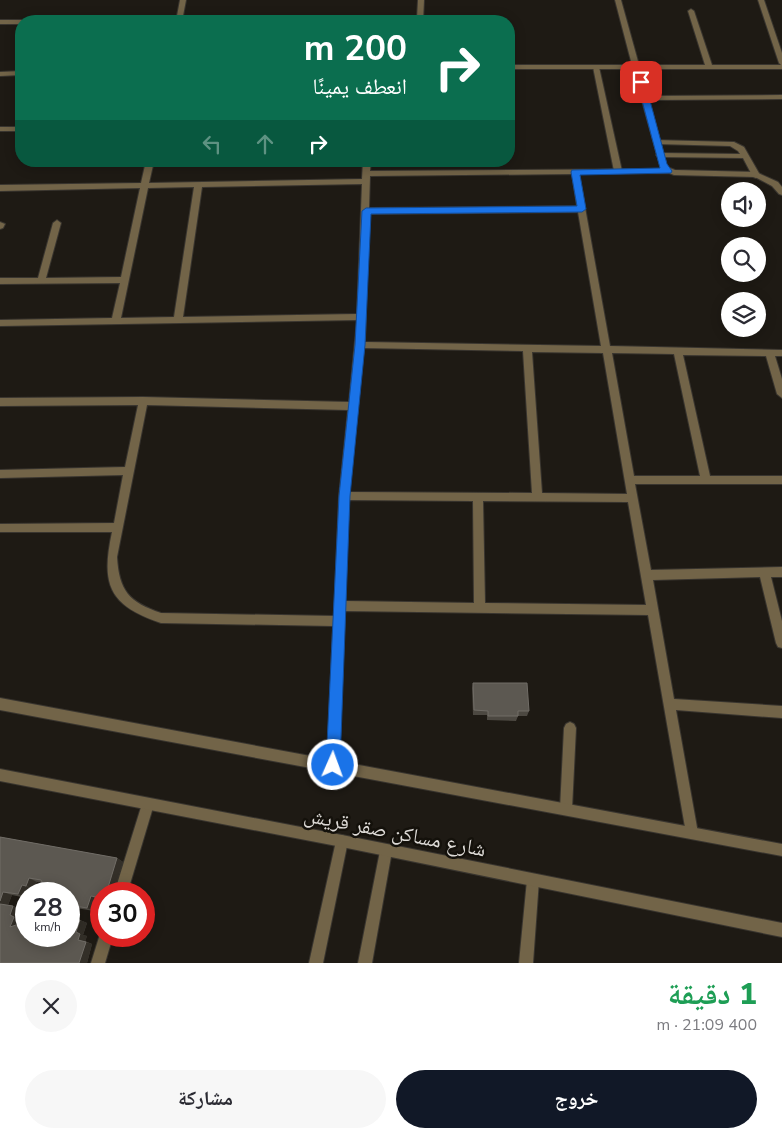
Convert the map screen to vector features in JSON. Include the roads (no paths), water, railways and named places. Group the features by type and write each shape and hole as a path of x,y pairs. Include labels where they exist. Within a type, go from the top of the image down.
{"street":[{"path":"180,15 183,0"},
{"path":"420,0 420,15"},
{"path":"618,0 660,155 664,168 668,171"},
{"path":"761,0 782,63"},
{"path":"691,11 709,67"},
{"path":"0,22 15,22"},
{"path":"515,67 782,67"},
{"path":"596,68 618,172"},
{"path":"0,74 15,74"},
{"path":"645,98 782,97"},
{"path":"0,129 15,129"},
{"path":"657,142 731,144 741,149 756,175"},
{"path":"660,155 745,156"},
{"path":"116,321 149,167"},
{"path":"333,765 344,496 360,345 368,167"},
{"path":"0,188 198,185 367,178 668,171 756,175 775,184 782,192"},
{"path":"575,172 692,833"},
{"path":"178,321 198,185"},
{"path":"366,211 582,209"},
{"path":"40,281 57,223"},
{"path":"0,281 124,280"},
{"path":"0,323 360,317"},
{"path":"360,345 782,353"},
{"path":"527,348 537,498"},
{"path":"678,351 706,480"},
{"path":"769,352 782,394"},
{"path":"0,402 143,401 353,406"},
{"path":"143,401 112,557 112,574 117,590 127,603 142,612 161,618 338,621"},
{"path":"0,474 129,471"},
{"path":"630,480 782,480"},
{"path":"344,496 633,498"},
{"path":"478,497 480,608"},
{"path":"0,528 118,527"},
{"path":"764,572 782,643"},
{"path":"647,575 782,572"},
{"path":"340,606 653,610"},
{"path":"0,704 782,850"},
{"path":"669,704 782,712"},
{"path":"566,809 570,728"},
{"name":"شارع مساكن صقر قريش","path":"0,775 342,841 782,930"},
{"path":"124,882 148,804"},
{"path":"316,963 342,841"},
{"path":"365,963 386,851"},
{"path":"526,963 533,880"},
{"path":"98,963 103,947"}]}
